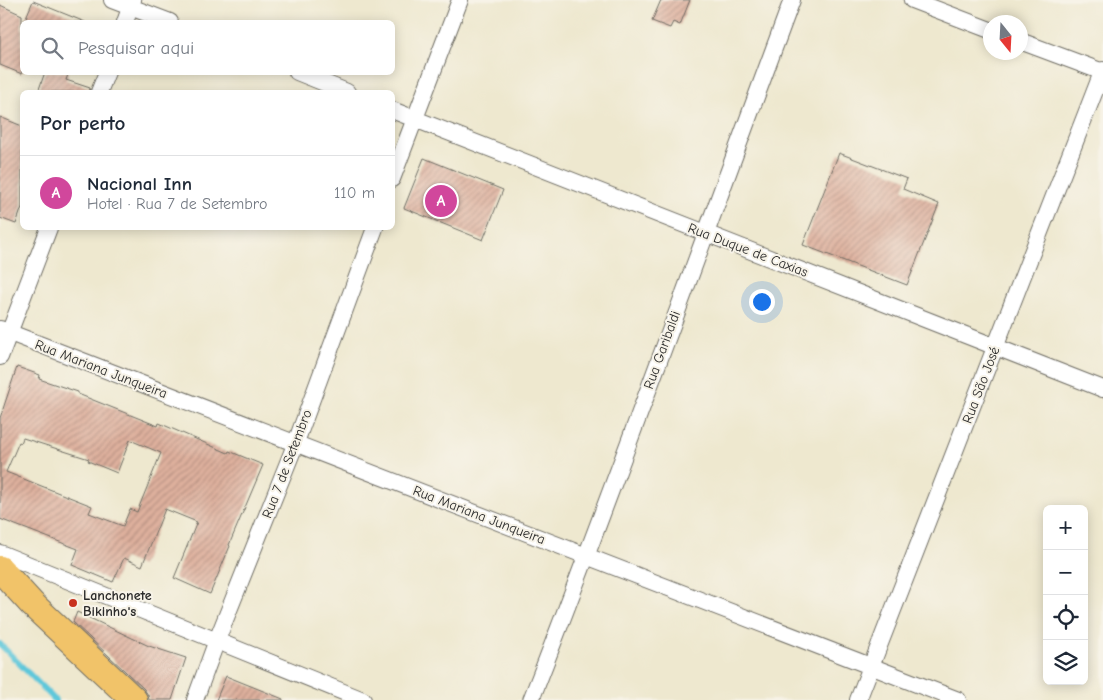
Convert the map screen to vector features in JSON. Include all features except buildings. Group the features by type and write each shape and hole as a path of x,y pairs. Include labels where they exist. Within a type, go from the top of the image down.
{"main road":[{"path":"0,569 32,604 134,700"}],"street":[{"path":"112,0 130,10 163,20"},
{"path":"395,171 460,0"},
{"name":"Rua Garibaldi","path":"530,700 587,556 792,0"},
{"path":"912,0 983,27"},
{"path":"1028,44 1103,71"},
{"name":"Rua São José","path":"858,700 1103,71"},
{"path":"100,90 106,75"},
{"path":"304,75 342,90"},
{"name":"Rua Duque de Caxias","path":"395,111 1103,389"},
{"path":"0,357 5,331 48,230"},
{"name":"Rua 7 de Setembro","path":"195,700 295,445 374,230"},
{"name":"Rua Mariana Junqueira","path":"5,331 295,445 958,700"},
{"path":"0,553 363,700"}],"waterway":[{"path":"0,644 55,700"}],"place":[{"name":"Nacional Inn","path":"441,201"},
{"name":"Lanchonete Bikinho's","path":"73,603"}]}
